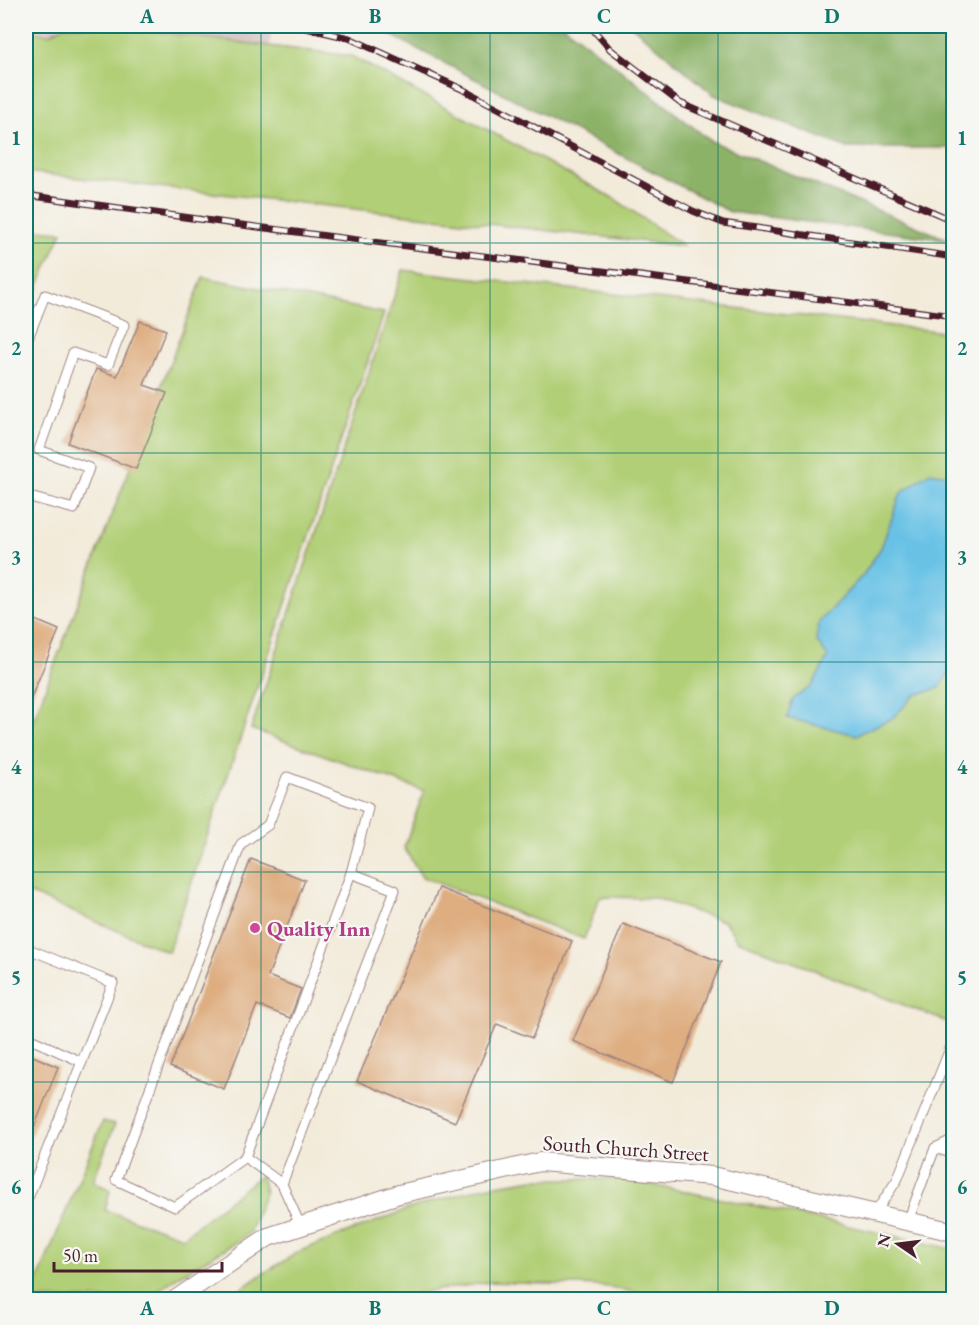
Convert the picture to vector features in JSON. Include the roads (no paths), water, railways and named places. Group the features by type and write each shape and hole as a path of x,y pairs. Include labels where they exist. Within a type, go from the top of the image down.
{"street":[{"name":"South Church Street","path":"175,1299 268,1237 399,1194 540,1162 712,1176 954,1232"}],"lane":[{"path":"26,343 45,295 124,325 108,365 73,353 39,450 89,468 74,509 26,496"},
{"path":"287,777 368,808 351,873 245,1157 175,1207 116,1180 241,844 268,825 287,777"},
{"path":"282,1184 395,890 351,873"},
{"path":"26,948 113,983 26,1203"},
{"path":"26,1037 82,1062"},
{"path":"874,1214 897,1180 954,1039"},
{"path":"908,1221 936,1148 954,1139"},
{"path":"936,1148 954,1154"},
{"path":"245,1157 282,1184 302,1227"}],"water":[{"path":"930,472 953,476 953,667 939,688 915,695 893,718 856,735 787,718 793,699 812,686 828,657 816,640 819,622 863,575 881,548 901,493"}],"railway":[{"path":"297,26 349,38 464,90 693,211 723,223 954,257"},
{"path":"590,26 610,49 680,103 954,221"},
{"path":"26,195 234,224 954,316"}],"place":[{"name":"Quality Inn","path":"255,928"}]}
